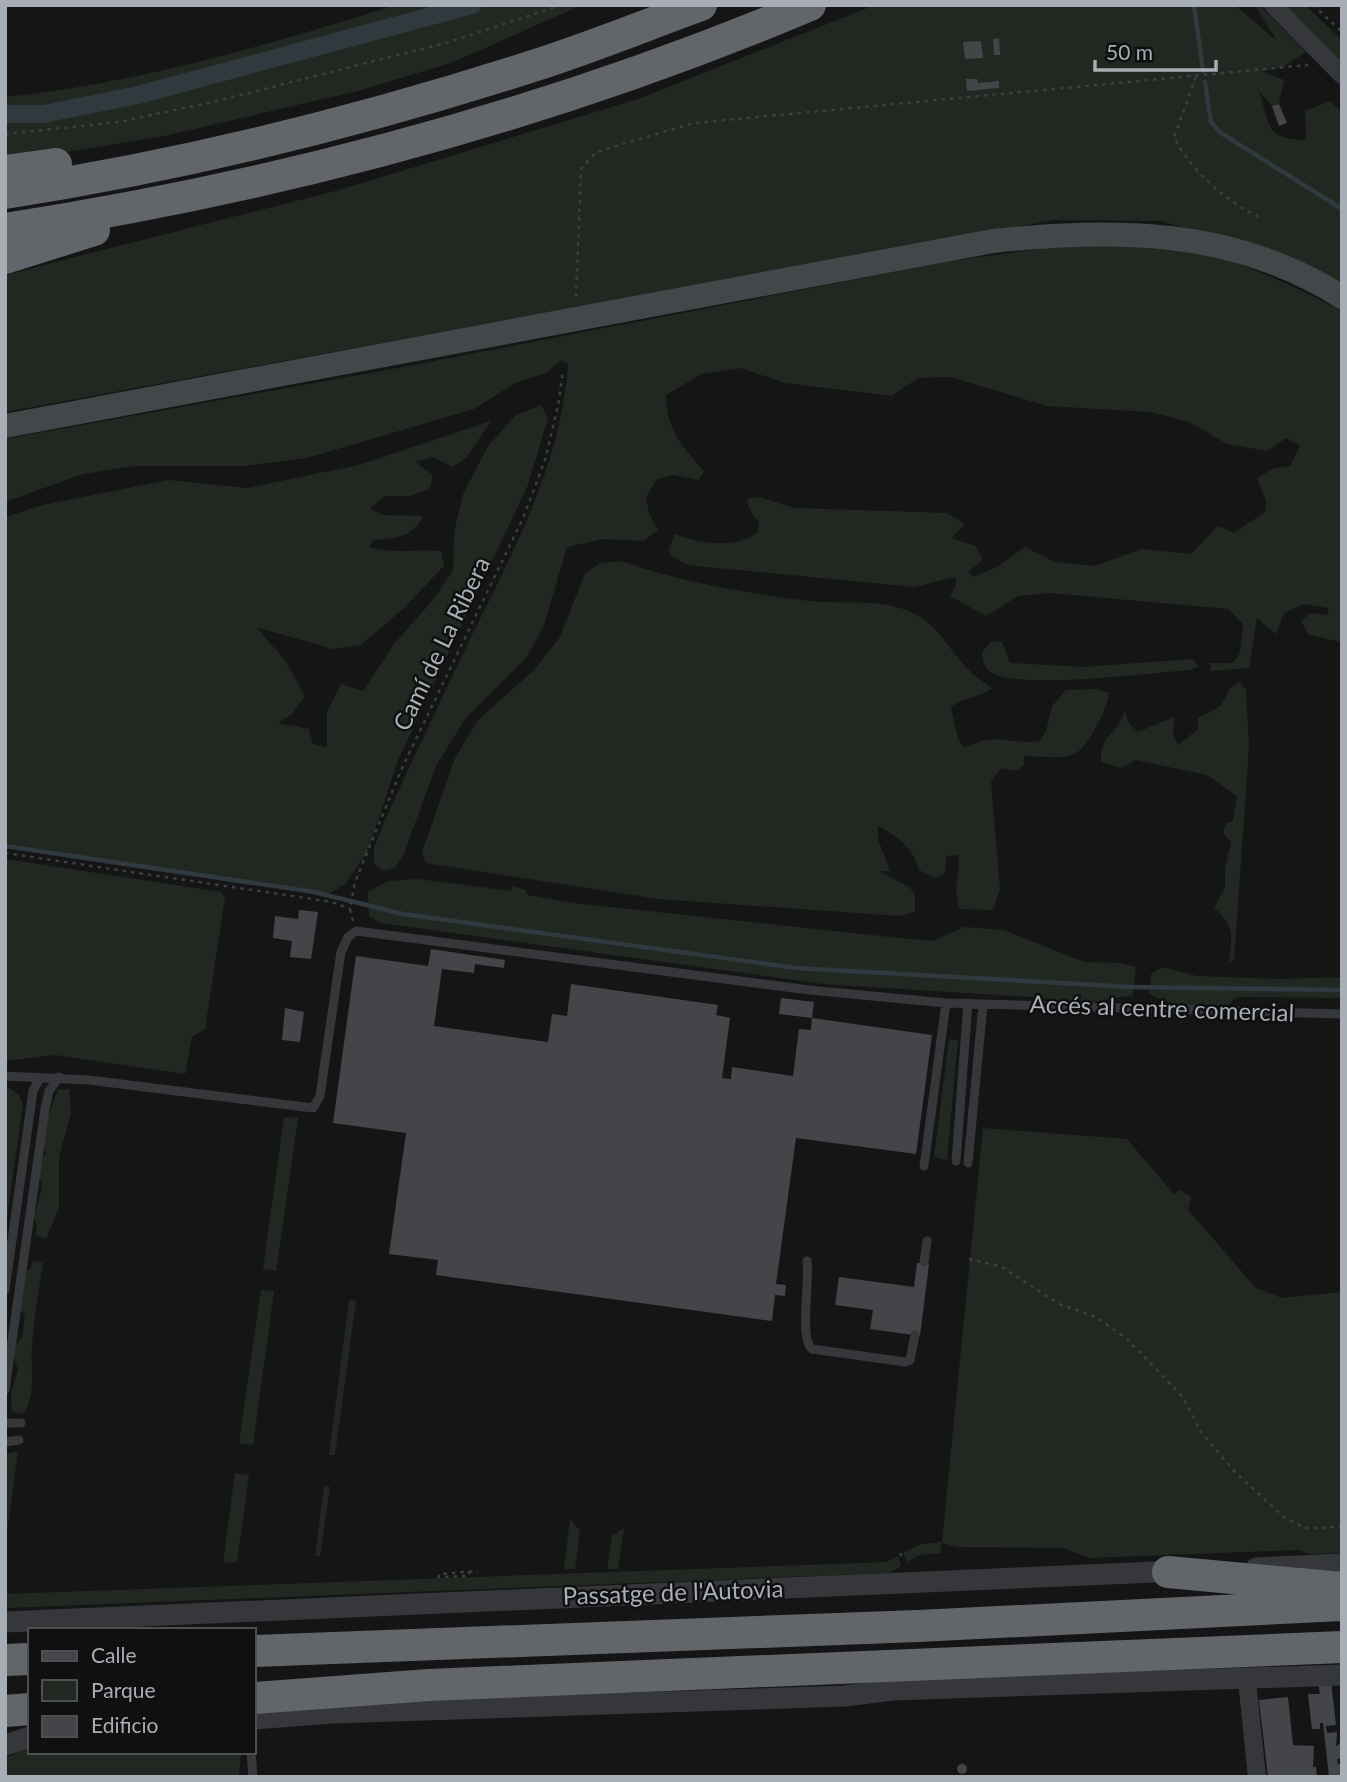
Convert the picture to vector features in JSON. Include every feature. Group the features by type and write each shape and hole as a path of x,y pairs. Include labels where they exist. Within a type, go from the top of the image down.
{"highway":[{"path":"5,193 87,180 291,135 537,65 701,5"},
{"path":"5,229 160,202 399,149 523,111 712,47 810,5"},
{"path":"5,171 291,135"},
{"path":"5,258 82,235 160,202"},
{"path":"1168,1572 1342,1588"},
{"path":"256,1651 918,1626 1342,1605"},
{"path":"256,1698 429,1685 1342,1647"},
{"path":"5,1660 28,1660"},
{"path":"256,1683 429,1685"},
{"path":"5,1693 28,1692"},
{"path":"5,1711 28,1709"}],"main road":[{"path":"5,426 979,243 1045,236 1098,232 1181,237 1280,267 1342,297"}],"street":[{"path":"1273,5 1342,75"},
{"name":"Passatge de l'Autovia","path":"5,1622 1342,1564"},
{"path":"256,1719 345,1713 845,1696 892,1690 1247,1681 1342,1675"},
{"path":"1247,1681 1257,1777"},
{"path":"5,1745 28,1738"}],"lane":[{"name":"Accés al centre comercial","path":"356,931 809,990 946,1003 1342,1014"},
{"path":"5,1076 59,1077 313,1108 320,1096 341,952 348,937 356,931"},
{"path":"925,1166 946,1003"},
{"path":"956,1161 968,1003"},
{"path":"968,1163 983,1004"},
{"path":"5,1390 45,1109 49,1091 59,1077"},
{"path":"5,1290 33,1091 40,1078"},
{"path":"924,1262 927,1241"},
{"path":"807,1261 809,1294 804,1337 811,1349 905,1362 910,1360 915,1335"},
{"path":"5,1423 21,1423"},
{"path":"5,1442 19,1440"},
{"path":"251,1754 253,1777"}],"path":[{"path":"5,134 119,122 217,101 449,42 562,5"},
{"path":"1313,5 1342,32"},
{"path":"576,297 581,169 596,152 694,122 1306,66 1323,55"},
{"path":"1196,77 1174,137 1182,154 1246,211 1259,217"},
{"name":"Camí de La Ribera","path":"356,931 350,909 355,882 402,768 524,516 545,460 558,406 563,370"},
{"path":"5,853 332,902 350,909"},
{"path":"969,1259 1002,1267 1059,1304 1096,1317 1126,1338 1183,1397 1201,1432 1235,1472 1285,1518 1306,1528 1342,1527"},
{"path":"900,1553 904,1560"},
{"path":"469,1571 469,1576 439,1577 439,1574 469,1571 478,1571"}],"green space":[{"path":"396,5 582,5 451,63 358,91 164,136 66,152 5,157 5,97 105,82 203,61"},
{"path":"875,5 1235,5 1277,41 1255,5 1259,5 1306,52 1281,68 1262,71 1284,80 1279,104 1272,106 1259,91 1271,128 1283,137 1306,140 1305,111 1330,101 1342,112 1342,286 1290,258 1161,221 1054,220 5,412 5,275 339,190 641,98"},
{"path":"1279,5 1305,5 1342,40 1342,67"},
{"path":"1069,245 1160,245 1205,253 1254,270 1342,311 1342,642 1309,635 1301,621 1310,613 1327,615 1329,608 1304,604 1284,613 1276,634 1257,618 1249,668 1211,671 1210,663 1233,663 1240,653 1243,624 1228,609 1050,593 1018,596 986,616 950,596 957,583 955,577 914,587 687,565 673,557 668,550 675,534 717,543 748,538 757,533 759,523 749,509 747,499 759,497 795,508 947,513 965,524 952,538 975,546 983,560 968,572 973,577 999,566 1025,547 1055,562 1095,566 1141,549 1191,554 1218,526 1234,533 1265,512 1266,501 1257,478 1272,469 1290,466 1300,446 1286,438 1267,451 1227,444 1189,422 1150,412 1047,406 950,377 918,378 892,396 785,383 740,368 701,374 666,395 666,407 672,427 682,445 704,471 699,480 673,475 657,479 646,497 649,513 658,530 644,541 604,539 567,547 544,625 527,657 465,719 436,766 403,856 394,868 382,871 374,863 374,848 384,822 518,540 546,471 564,400 568,364 561,360 546,373 515,383 474,409 307,458 244,466 134,466 83,474 5,502 5,439 403,367 951,261"},
{"path":"541,405 548,418 528,485 398,760 368,851 346,883 329,894 5,846 5,517 43,505 169,480 247,488 359,465 491,421 467,457 453,467 432,457 416,462 433,475 430,489 409,496 384,496 370,509 384,515 423,516 409,533 373,540 370,547 388,551 441,551 444,566 404,608 361,645 333,649 256,627 285,660 305,696 292,714 278,723 309,729 313,744 327,747 327,712 341,684 363,691 394,644 433,600 453,570 454,533 463,494 488,446 516,415"},
{"path":"621,561 690,581 738,590 809,601 876,603 915,614 931,625 970,671 992,688 951,707 958,739 965,748 995,739 1040,741 1046,731 1052,706 1066,690 1097,689 1109,693 1096,726 1079,751 1063,757 1024,756 1024,765 1017,771 1001,768 991,781 1000,889 993,910 960,909 956,889 959,855 946,856 945,873 935,878 919,870 913,855 904,844 878,826 878,839 890,871 879,871 909,887 915,894 915,912 899,916 658,899 426,863 422,852 455,758 478,720 533,671 560,637 585,573 601,563"},
{"path":"992,641 1002,642 1010,663 1083,667 1192,659 1199,666 1190,670 1089,679 1010,678 994,674 985,665 982,652"},
{"path":"1239,682 1246,690 1249,747 1234,960 1229,963 1229,926 1214,908 1225,887 1225,868 1231,842 1223,833 1226,823 1233,821 1237,796 1207,775 1135,760 1122,768 1101,762 1101,751 1125,711 1129,724 1138,732 1174,717 1173,735 1178,745 1198,729 1198,718 1221,706 1230,688"},
{"path":"5,859 221,892 225,898 205,1029 192,1037 185,1074 55,1055 5,1061"},
{"path":"418,879 511,891 513,886 525,890 528,895 574,903 933,941 964,927 1004,930 1084,962 1121,963 1136,967 1133,995 1075,1005 1046,998 823,984 381,923 369,916 368,892 388,881"},
{"path":"1162,967 1197,976 1282,979 1342,977 1342,998 1237,997 1224,1007 1185,1007 1156,998 1149,993 1151,974"},
{"path":"949,1039 958,1040 947,1160 934,1157"},
{"path":"5,1086 19,1094 23,1105 5,1230"},
{"path":"69,1089 71,1113 59,1157 59,1208 46,1239 36,1236 37,1225 34,1218 42,1187 37,1164 46,1153 41,1136 58,1090"},
{"path":"284,1117 298,1118 276,1271 263,1269"},
{"path":"983,1128 1127,1139 1174,1194 1179,1190 1191,1197 1188,1210 1256,1288 1282,1298 1342,1292 1342,1553 1309,1554 1300,1550 1089,1558 1063,1548 958,1547 942,1543 940,1553 919,1555 907,1562 903,1553 921,1544 942,1542"},
{"path":"32,1261 43,1263 33,1334 30,1399 23,1414 12,1412 11,1393 18,1370 11,1349 22,1338 25,1315 17,1307 21,1275 31,1268"},
{"path":"261,1290 274,1291 253,1445 239,1443"},
{"path":"349,1300 356,1301 335,1455 329,1455"},
{"path":"18,1451 5,1546 5,1460 6,1454"},
{"path":"235,1473 249,1475 237,1562 223,1563"},
{"path":"324,1486 330,1487 320,1557 315,1556"},
{"path":"570,1519 580,1531 575,1569 564,1569"},
{"path":"624,1528 618,1569 607,1569 612,1536"},
{"path":"898,1556 901,1566 890,1573 5,1608 5,1594 887,1562"},
{"path":"28,1749 28,1754 241,1754 239,1777 5,1777 5,1758"}],"building":[{"path":"999,38 1000,55 994,55 993,39"},
{"path":"981,41 983,58 965,59 963,42"},
{"path":"966,79 977,79 978,83 999,81 999,88 967,91"},
{"path":"1279,104 1287,123 1279,126 1272,106"},
{"path":"299,910 318,912 311,959 290,957 292,941 273,938 275,916 298,919"},
{"path":"431,949 505,960 504,968 475,964 474,973 442,969 434,1026 548,1042 552,1014 567,1016 571,984 718,1005 716,1015 730,1018 722,1078 731,1079 732,1067 793,1076 799,1029 811,1030 812,1018 932,1035 916,1154 796,1138 776,1284 786,1285 785,1296 775,1295 772,1321 436,1275 438,1260 389,1254 406,1133 333,1123 356,956 428,966"},
{"path":"781,998 814,1002 812,1018 779,1014"},
{"path":"285,1008 304,1012 300,1042 282,1040"},
{"path":"917,1263 929,1264 920,1336 870,1329 873,1310 835,1305 839,1277 914,1287"},
{"path":"1318,1681 1331,1681 1336,1725 1326,1726 1327,1733 1337,1732 1336,1746 1342,1742 1342,1758 1337,1759 1338,1764 1342,1764 1342,1776 1329,1777 1323,1723 1320,1723 1320,1729 1312,1729 1308,1694 1320,1694"},
{"path":"1288,1697 1293,1745 1314,1746 1313,1767 1316,1767 1317,1777 1268,1777 1259,1700"},
{"path":"962,1764 966,1765 966,1773 962,1774 958,1773 957,1769 958,1765"}],"waterway":[{"path":"5,114 43,114 138,95 472,5"},
{"path":"1194,5 1203,71"},
{"path":"1205,82 1211,122 1221,133 1342,209"},
{"path":"5,846 314,892 403,914 796,968 1131,987 1342,990"}]}
